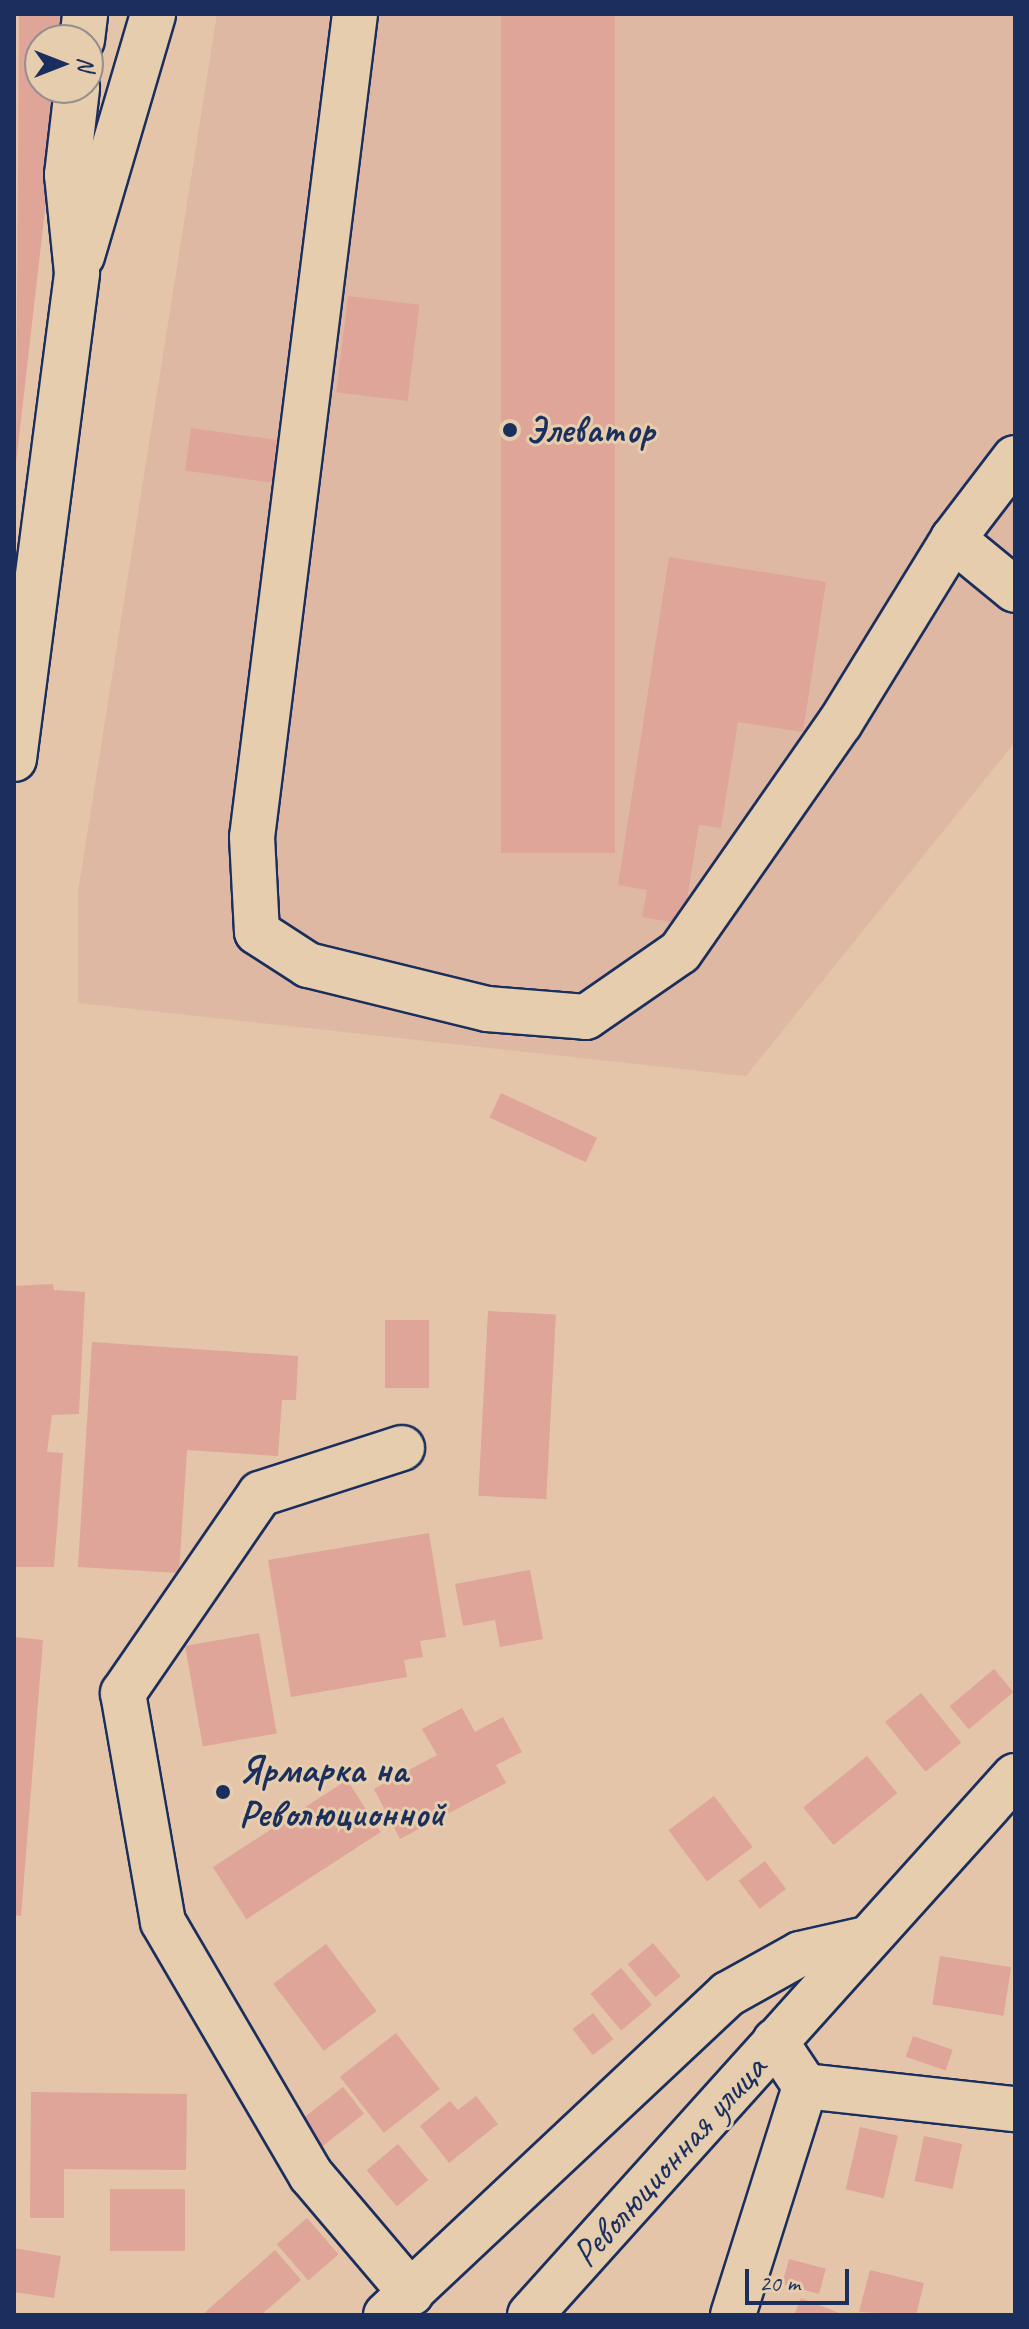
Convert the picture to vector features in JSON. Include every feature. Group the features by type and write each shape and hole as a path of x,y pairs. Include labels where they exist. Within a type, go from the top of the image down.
{"main road":[{"path":"14,759 77,273 153,14"},
{"path":"355,14 252,837 257,932 308,965 487,1009 586,1017 680,952 840,723 953,539 1015,458"},
{"path":"75,104 67,175 77,273"},
{"path":"953,539 1015,590"},
{"path":"402,1448 260,1494 123,1693 163,1922 311,2175 398,2304 728,1994 800,1954 866,1939"},
{"name":"Революционная улица","path":"530,2315 1015,1776"},
{"name":"Революционная улица","path":"775,2041 805,2086"},
{"name":"Революционная улица","path":"805,2086 1015,2109"},
{"name":"Революционная улица","path":"733,2315 805,2086"}],"shaded area":[{"path":"217,14 1015,14 1015,742 746,1076 78,1003 78,892"}],"building":[{"path":"19,14 67,14 66,24 24,24 24,104 57,104 16,463"},
{"path":"501,14 615,14 615,853 501,853"},
{"path":"348,296 419,305 408,401 336,392"},
{"path":"191,428 290,442 284,484 185,471"},
{"path":"669,557 826,582 803,732 738,722 721,828 699,825 683,924 642,917 647,890 618,885"},
{"path":"501,1093 597,1138 586,1162 490,1117"},
{"path":"53,1284 54,1290 85,1292 79,1414 52,1415 47,1452 63,1453 54,1567 14,1567 14,1286"},
{"path":"488,1311 556,1315 546,1499 478,1496"},
{"path":"385,1320 429,1320 429,1388 385,1388"},
{"path":"92,1342 298,1356 296,1400 282,1400 278,1456 187,1450 179,1573 78,1567"},
{"path":"429,1533 446,1637 420,1641 423,1657 404,1660 407,1677 291,1697 268,1560"},
{"path":"530,1570 543,1639 500,1647 495,1620 463,1626 455,1584"},
{"path":"259,1633 277,1733 203,1746 185,1646"},
{"path":"14,1637 43,1640 21,1916 14,1915"},
{"path":"994,1669 1013,1692 969,1729 950,1706"},
{"path":"921,1693 961,1743 926,1772 885,1722"},
{"path":"462,1708 475,1732 503,1717 522,1752 496,1765 506,1783 400,1839 374,1789 437,1755 422,1729"},
{"path":"867,1756 897,1793 833,1845 803,1808"},
{"path":"347,1780 381,1832 247,1919 213,1867"},
{"path":"714,1796 753,1847 707,1881 668,1830"},
{"path":"765,1861 786,1889 760,1909 739,1881"},
{"path":"653,1943 681,1976 655,1997 628,1964"},
{"path":"326,1944 377,2011 324,2051 273,1984"},
{"path":"940,1956 1011,1967 1003,2016 932,2004"},
{"path":"621,1968 652,2005 621,2030 590,1994"},
{"path":"593,2013 613,2039 593,2055 573,2029"},
{"path":"396,2033 440,2089 384,2133 340,2077"},
{"path":"913,2036 953,2050 946,2070 906,2057"},
{"path":"343,2087 364,2114 313,2153 293,2126"},
{"path":"31,2092 187,2094 186,2170 64,2169 64,2218 30,2218"},
{"path":"476,2096 498,2124 449,2163 420,2126 450,2101 458,2110"},
{"path":"860,2127 898,2136 884,2198 846,2189"},
{"path":"924,2136 962,2144 953,2189 914,2181"},
{"path":"398,2144 428,2180 397,2206 367,2170"},
{"path":"110,2189 185,2189 185,2251 110,2251"},
{"path":"307,2218 338,2254 308,2280 277,2244"},
{"path":"14,2248 61,2256 54,2298 14,2292"},
{"path":"275,2250 301,2280 261,2315 202,2315"},
{"path":"789,2259 826,2269 819,2294 782,2284"},
{"path":"870,2270 924,2283 916,2315 859,2312"},
{"path":"801,2298 844,2315 794,2315"}],"place":[{"name":"Элеватор","path":"510,430"},
{"name":"Ярмарка на Революционной","path":"223,1792"}]}
